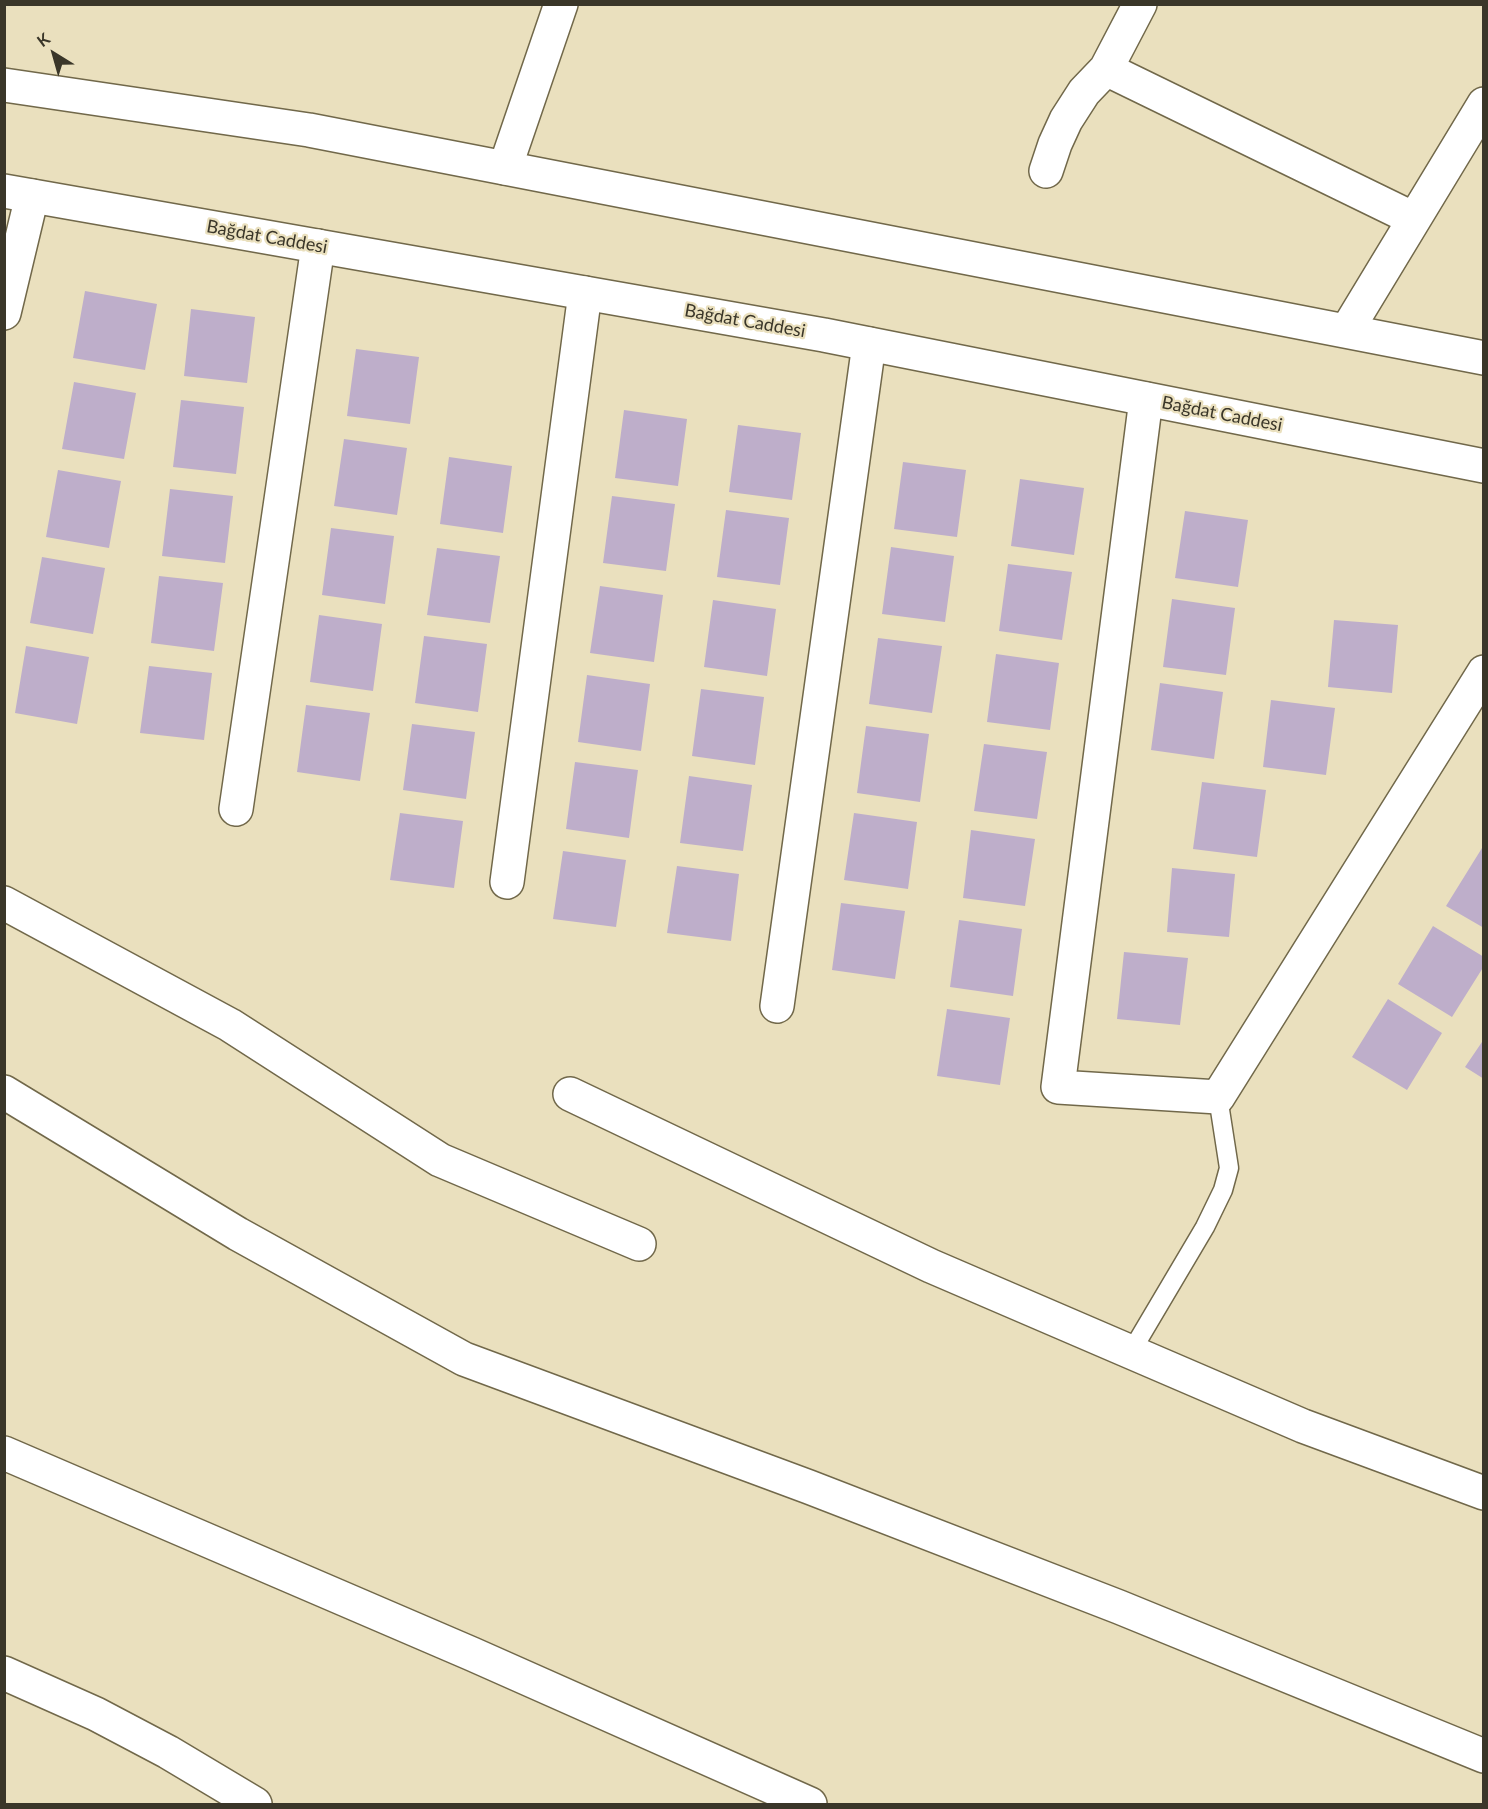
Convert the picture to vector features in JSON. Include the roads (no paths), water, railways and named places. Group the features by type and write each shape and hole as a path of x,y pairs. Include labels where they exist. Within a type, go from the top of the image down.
{"street":[{"path":"505,168 561,4"},
{"path":"1046,171 1054,144 1066,120 1084,92 1106,69 1140,4"},
{"path":"1106,69 1414,219"},
{"path":"4,85 309,130 1484,358"},
{"path":"1347,330 1484,104"},
{"path":"4,313 18,193"},
{"name":"Bağdat Caddesi","path":"18,193 869,344 1484,466"},
{"path":"236,809 318,246"},
{"path":"507,882 585,293"},
{"path":"777,1006 869,344"},
{"path":"1146,399 1058,1087 1218,1097 1484,672"},
{"path":"4,903 230,1025 440,1160 639,1244"},
{"path":"4,1092 238,1234 464,1359 798,1483 1108,1602 1484,1756"},
{"path":"570,1094 931,1266 1303,1426 1484,1493"},
{"path":"4,1453 472,1654 810,1804"},
{"path":"4,1673 96,1714 168,1752 255,1804"}],"lane":[{"path":"1131,1352 1205,1227 1223,1190 1229,1168 1218,1097"}]}
